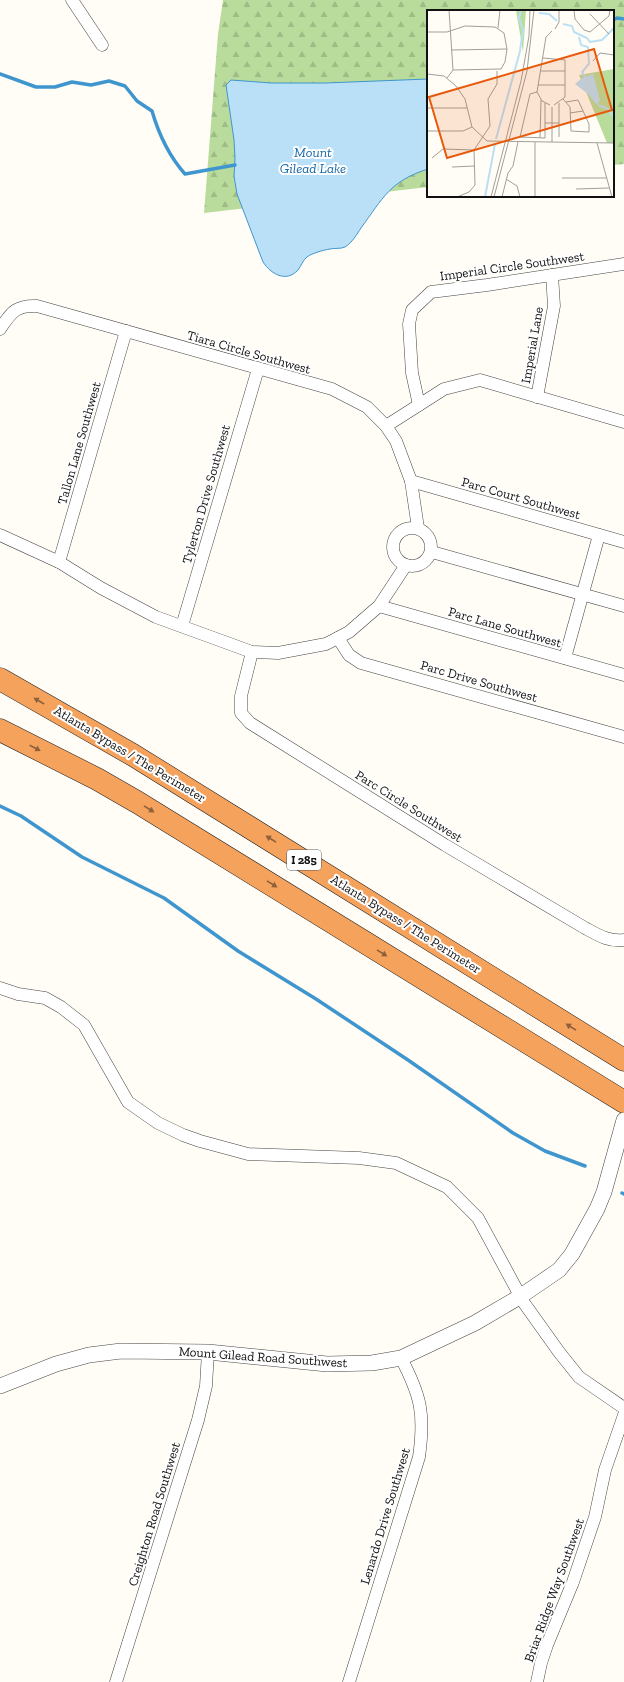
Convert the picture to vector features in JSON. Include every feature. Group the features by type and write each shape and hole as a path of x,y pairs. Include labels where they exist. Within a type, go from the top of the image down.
{"highway":[{"name":"Atlanta Bypass / The Perimeter","path":"0,679 152,766 624,1060"},
{"path":"0,730 96,779 137,802 624,1102"}],"street":[{"path":"72,0 102,45"},
{"name":"Imperial Circle Southwest","path":"419,405 412,373 409,324 412,310 431,292 624,264"},
{"name":"Imperial Lane","path":"537,397 554,306 552,275"},
{"name":"Tiara Circle Southwest","path":"0,330 12,312 24,305 37,306 332,389 367,407 386,426 396,441 411,481 418,528"},
{"name":"Tallon Lane Southwest","path":"59,562 126,331"},
{"name":"Tylerton Drive Southwest","path":"182,626 258,369"},
{"path":"386,426 444,389 480,380 624,422"},
{"name":"Parc Court Southwest","path":"411,481 624,542"},
{"path":"408,528 418,528 425,531 432,542 432,552 426,561 412,566 406,566 397,559 395,555 394,541 400,532 408,528"},
{"path":"0,535 59,562 101,588 156,617 252,652 278,653 326,644 349,632 379,606 406,566"},
{"path":"565,658 600,535"},
{"path":"432,552 624,606"},
{"name":"Parc Lane Southwest","path":"379,606 624,675"},
{"name":"Parc Drive Southwest","path":"338,638 349,655 361,663 624,737"},
{"name":"Parc Circle Southwest","path":"252,652 241,696 241,713 250,723 445,845 585,928 603,938 613,941 624,940"},
{"path":"0,988 18,994 45,998 61,1007 84,1025 128,1102 158,1123 183,1135 248,1154 359,1158 396,1163 447,1187 478,1218 521,1296 556,1347 579,1377 624,1408"},
{"name":"Mount Gilead Road Southwest","path":"0,1386 56,1364 89,1355 121,1351 208,1352 327,1364 372,1363 401,1358 475,1324 521,1296 559,1270 572,1254 586,1230 604,1192 624,1120"},
{"name":"Creighton Road Southwest","path":"116,1682 198,1420 206,1386 208,1352"},
{"name":"Lenardo Drive Southwest","path":"349,1682 419,1457 422,1431 420,1404 413,1381 401,1358"},
{"name":"Briar Ridge Way Southwest","path":"537,1682 541,1662 573,1582 595,1517 605,1470 624,1416"}],"green space":[{"path":"223,0 624,0 624,164 614,165 614,10 427,10 427,187 204,213 218,34"}],"water":[{"name":"Mount Gilead Lake","path":"427,79 427,169 405,179 388,192 354,238 345,247 315,253 307,257 298,270 293,274 289,276 279,275 270,270 263,262 237,194 234,176 234,140 226,85 231,80 271,83 325,83"}],"waterway":[{"path":"614,20 617,18 624,19"},
{"path":"0,74 36,87 55,87 72,82 91,85 109,81 125,86 137,101 152,111 165,145 185,174 235,165"},
{"path":"0,806 21,816 82,857 164,898 238,951 316,999 408,1060 513,1133 545,1151 585,1166"}]}
